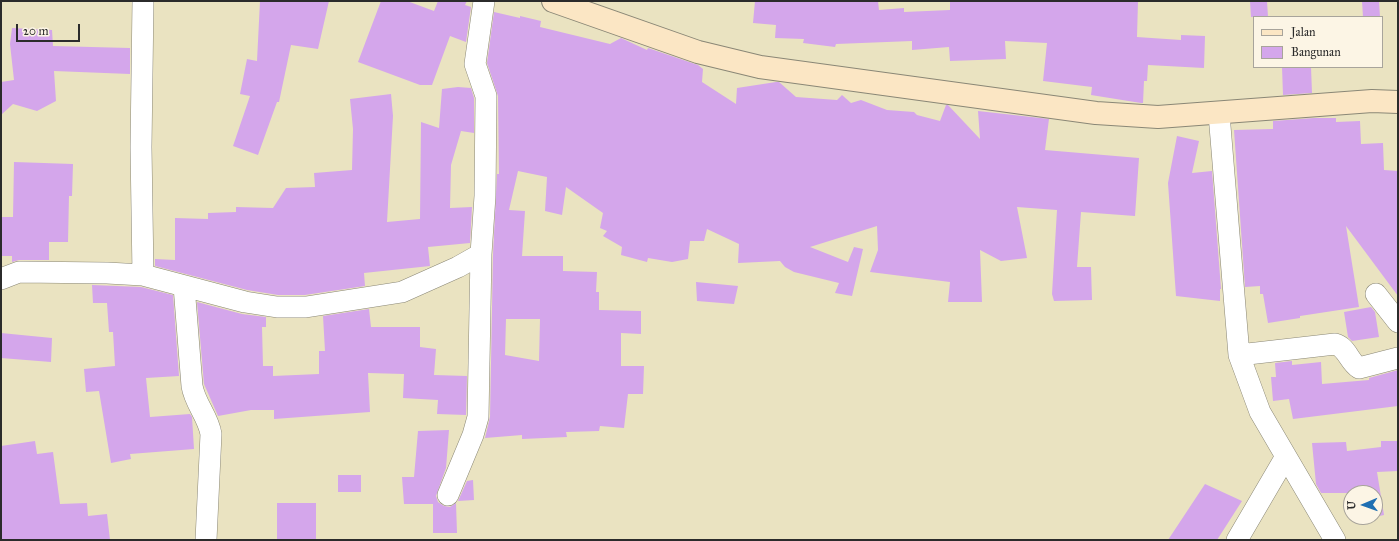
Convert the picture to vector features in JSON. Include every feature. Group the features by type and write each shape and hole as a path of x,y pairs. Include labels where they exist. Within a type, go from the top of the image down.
{"main road":[{"path":"553,1 698,52 760,67 1096,113 1158,117 1220,114 1372,101 1398,102"}],"street":[{"path":"143,1 140,147 143,275"},
{"path":"448,495 473,435 478,417 481,254 485,196 486,96 475,64 484,1"},
{"path":"1220,114 1239,355 1260,412 1335,540"},
{"path":"1,279 19,272 143,275 245,302 277,307 306,307 402,292 458,267 481,254"},
{"path":"184,286 192,386 196,399 207,418 211,434 206,540"},
{"path":"1376,294 1398,322"},
{"path":"1239,355 1335,344 1341,346 1359,368 1398,358"},
{"path":"1237,540 1286,458"}],"building":[{"path":"260,1 329,1 318,49 291,45 279,102 277,102 258,155 233,146 250,96 240,94 247,59 257,61"},
{"path":"381,1 407,1 434,11 438,1 467,1 465,5 471,7 466,42 450,36 432,85 420,85 358,62"},
{"path":"755,1 878,1 879,10 904,8 904,12 950,10 950,1 1138,1 1137,37 1181,40 1181,35 1205,36 1204,68 1148,65 1147,81 1144,81 1143,103 1141,103 1091,95 1092,87 1043,81 1047,43 1005,41 1006,59 950,61 949,47 912,50 912,41 836,44 835,47 803,43 804,39 775,38 776,25 753,23"},
{"path":"1250,1 1267,1 1268,16 1251,17"},
{"path":"1362,1 1379,1 1380,16 1363,16"},
{"path":"494,12 541,21 540,27 610,44 621,38 647,50 648,48 698,65 703,69 702,82 736,104 737,88 779,82 796,97 837,100 842,95 851,103 861,100 887,110 914,112 917,115 940,121 946,105 948,105 980,139 978,111 1049,119 1045,150 1139,158 1135,216 1081,212 1077,267 1091,267 1092,300 1054,301 1052,294 1057,210 1017,207 1027,258 1001,261 980,250 982,302 948,302 950,282 870,272 878,250 877,226 810,247 848,262 854,247 863,249 852,296 835,293 839,283 794,272 785,267 780,261 738,263 739,244 707,229 704,241 690,241 688,259 672,262 648,258 647,262 621,255 622,247 603,236 607,231 600,228 603,213 566,187 562,215 545,211 547,177 518,171 509,210 525,211 522,256 563,256 563,271 597,272 596,292 599,292 599,310 641,311 641,334 621,333 621,366 644,366 643,394 628,394 624,428 600,426 599,431 566,432 567,437 522,439 522,435 485,438 490,417 493,255 497,174 499,174 498,96 487,63","holes":["506,319 540,319 539,361 505,355"]},
{"path":"12,28 52,30 53,46 130,48 130,74 54,71 56,101 37,111 13,104 1,115 1,82 14,80 10,44"},
{"path":"1282,68 1311,68 1312,93 1283,95"},
{"path":"458,87 471,88 474,98 474,133 461,131 451,165 450,208 472,207 470,243 428,247 430,266 364,273 365,286 305,295 278,295 247,290 155,266 155,259 175,260 175,218 208,219 208,213 236,212 236,207 273,208 286,188 315,187 314,173 352,170 353,129 350,99 391,94 393,116 387,222 420,219 421,122 439,128 442,89"},
{"path":"1336,118 1336,122 1360,121 1361,144 1383,143 1384,170 1398,171 1398,296 1346,226 1359,307 1300,316 1300,318 1268,323 1263,294 1260,294 1260,286 1245,287 1234,130 1273,129 1273,121"},
{"path":"1177,136 1199,141 1192,173 1212,171 1221,289 1220,301 1176,296 1168,183"},
{"path":"14,162 73,164 72,196 69,196 68,242 49,242 49,260 19,260 12,262 12,256 1,256 1,217 13,217"},
{"path":"696,282 738,286 734,304 697,301"},
{"path":"92,285 141,287 173,295 179,376 146,378 150,417 190,414 192,417 194,449 130,454 131,459 111,463 99,391 86,392 84,369 115,366 113,332 109,332 107,303 93,303"},
{"path":"197,302 242,314 266,317 266,327 262,327 263,366 273,366 273,376 319,374 319,351 325,351 323,316 369,309 371,327 420,327 420,347 436,349 434,375 467,376 466,415 437,414 438,400 403,398 404,374 368,373 370,412 274,419 274,410 251,410 218,416 204,384"},
{"path":"1371,307 1375,312 1379,337 1352,341 1348,337 1344,312"},
{"path":"1,333 52,338 51,362 1,358"},
{"path":"1292,361 1292,365 1321,362 1322,384 1369,380 1369,378 1398,370 1398,406 1293,419 1289,399 1273,401 1271,377 1276,377 1275,363"},
{"path":"449,430 446,468 436,496 438,502 444,506 450,507 456,503 457,533 433,533 433,504 404,504 402,477 414,477 418,431"},
{"path":"35,441 37,454 53,452 60,504 87,503 88,516 107,514 110,540 1,540 1,446"},
{"path":"1381,441 1398,441 1398,471 1377,472 1379,485 1343,485 1343,493 1321,493 1316,484 1312,443 1346,442 1347,451 1381,447"},
{"path":"338,475 361,475 361,492 338,492"},
{"path":"473,480 474,500 458,501 467,481"},
{"path":"1205,484 1242,501 1217,540 1168,540"},
{"path":"277,503 316,503 316,540 277,540"}]}
